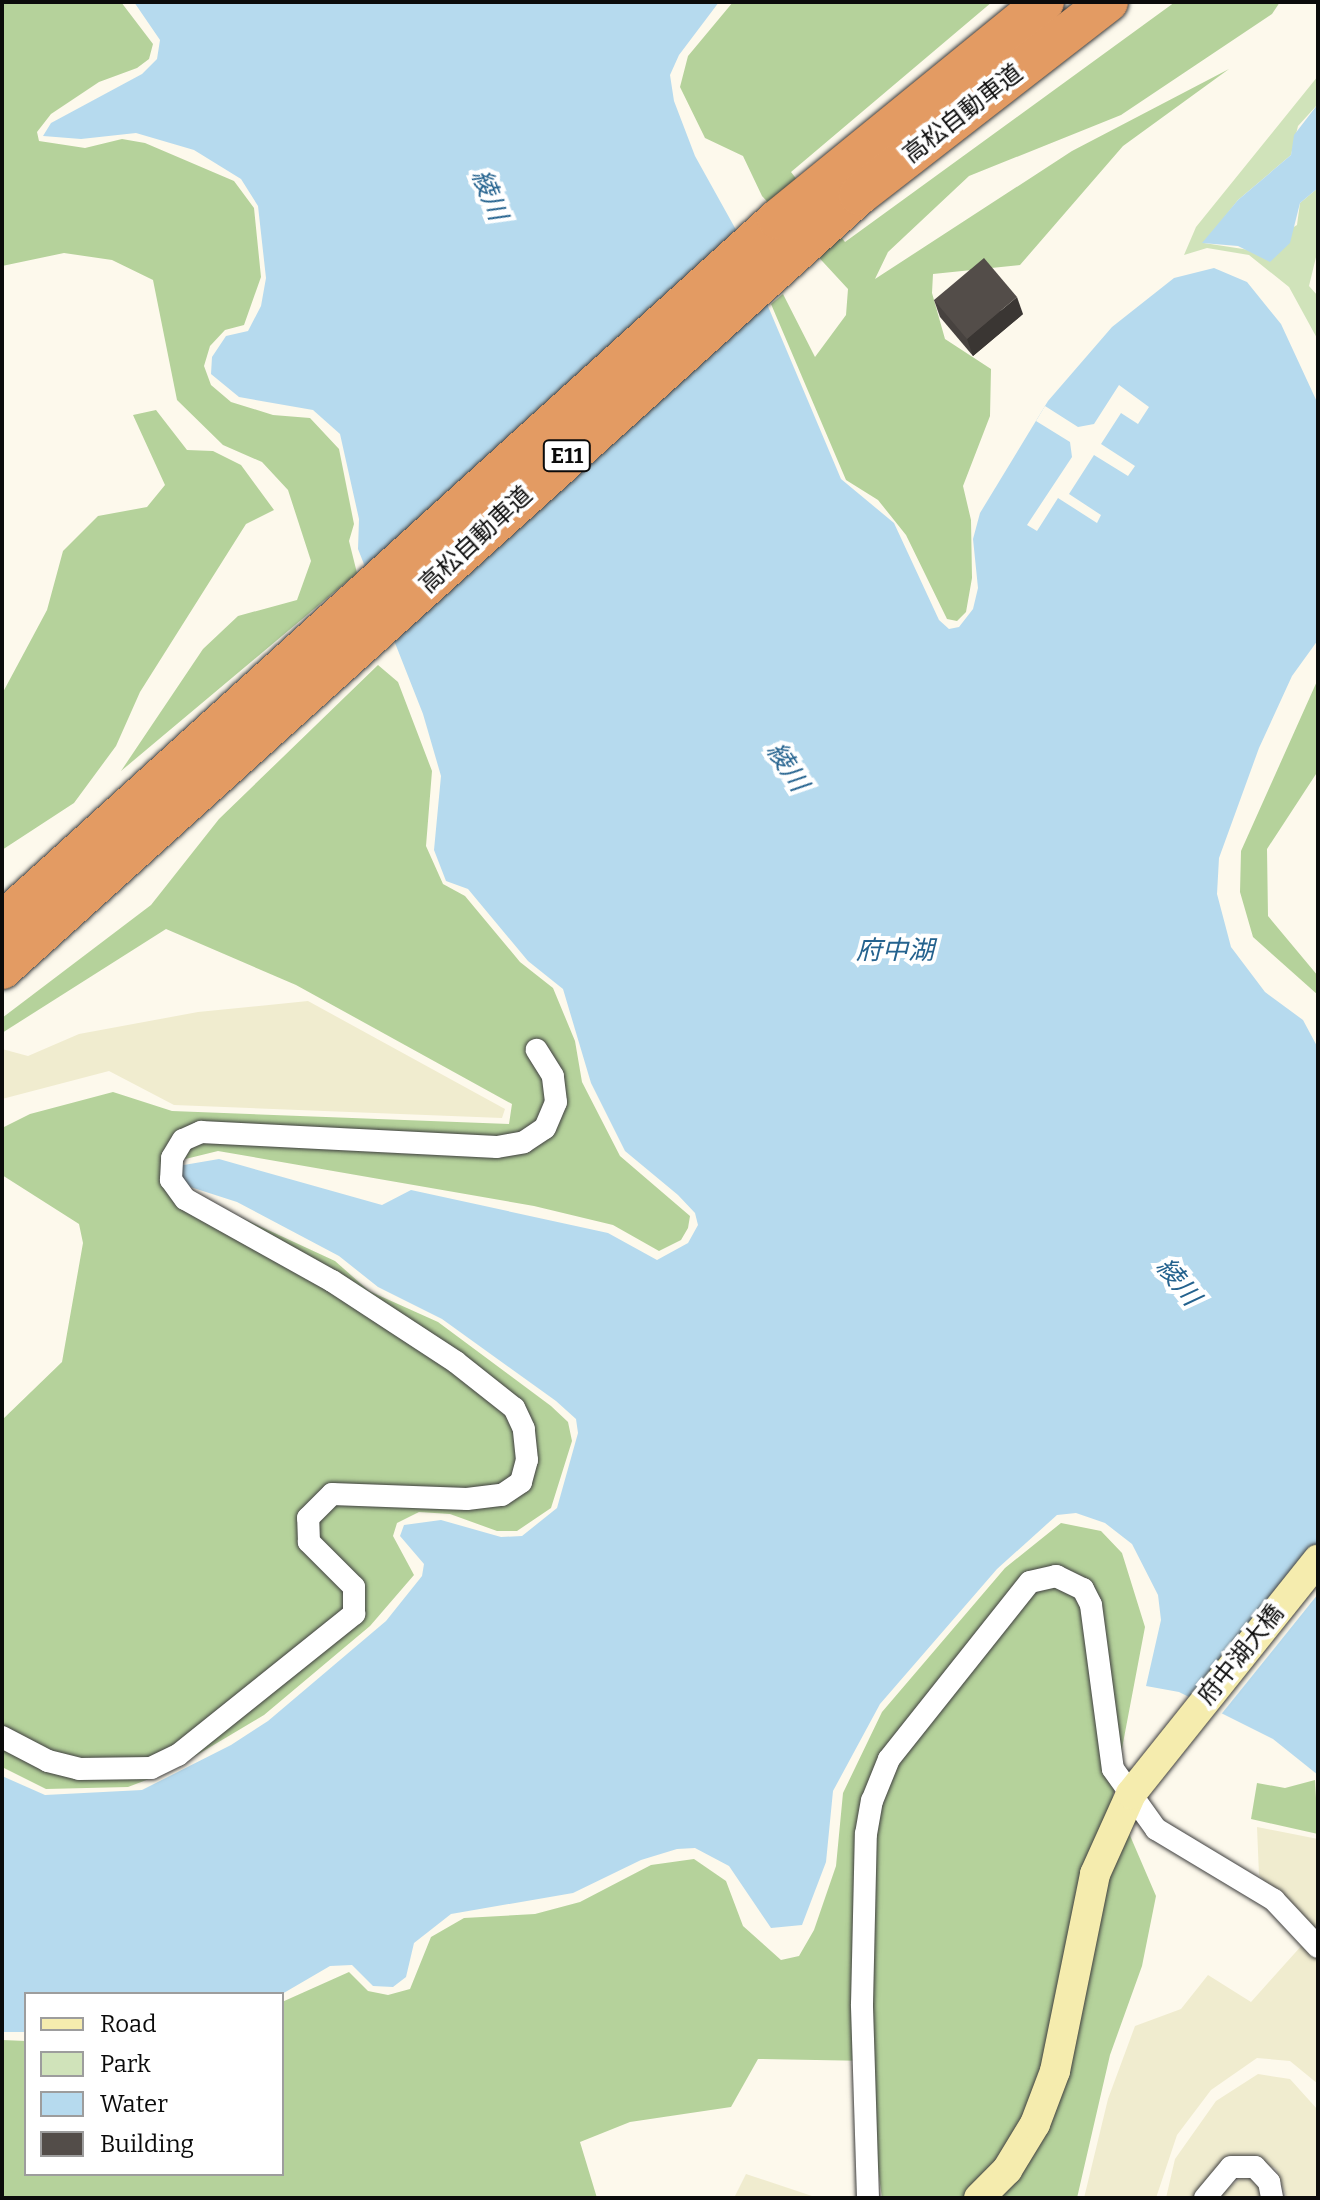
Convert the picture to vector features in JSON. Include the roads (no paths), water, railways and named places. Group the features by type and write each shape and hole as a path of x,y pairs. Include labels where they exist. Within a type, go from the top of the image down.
{"highway":[{"path":"836,170 1022,2"},
{"name":"高松自動車道","path":"790,232 836,170 1044,2"},
{"name":"高松自動車道","path":"2,969 322,658 790,232 1105,7"},
{"name":"高松自動車道","path":"2,922 322,658"}],"street":[{"path":"2,1737 48,1761 79,1769 151,1768 178,1755 354,1614 354,1587 309,1542 308,1518 332,1494 467,1499 502,1495 521,1482 527,1460 524,1429 514,1408 456,1362 332,1281 185,1199 171,1180 183,1140 201,1132 497,1147 524,1142 545,1128 556,1102 553,1076 537,1050"},
{"name":"府中湖大橋","path":"979,2198 1007,2170 1035,2124 1055,2071 1095,1874 1131,1794 1318,1560"},
{"path":"868,2198 862,2004 866,1834 872,1801 889,1759 909,1732 1016,1596 1044,1575 1071,1580 1091,1605 1113,1769 1131,1794 1170,1840 1237,1874 1274,1900 1318,1947"},
{"path":"1205,2198 1231,2167 1255,2167 1269,2182 1272,2198"}],"water":[{"name":"府中湖","path":"134,2 719,2 679,55 670,75 674,101 695,156 735,228 841,479 894,523 939,620 949,629 959,627 973,609 978,588 973,539 980,513 1048,401 1112,327 1174,278 1214,268 1247,282 1281,324 1318,404 1318,640 1292,676 1259,748 1219,858 1217,894 1231,947 1265,992 1303,1020 1318,1048 1318,1775 1273,1739 1179,1692 1146,1686 1161,1620 1158,1595 1132,1544 1105,1523 1076,1513 1057,1515 997,1569 880,1704 833,1791 826,1862 802,1925 771,1928 729,1866 695,1848 677,1849 641,1860 573,1893 451,1914 414,1943 406,1977 393,1987 373,1986 352,1965 330,1966 284,1993 24,1992 24,2032 2,2032 2,1776 45,1795 142,1790 231,1745 268,1721 386,1621 422,1576 424,1564 400,1536 404,1525 441,1520 501,1537 522,1536 557,1508 578,1433 576,1419 556,1401 442,1319 378,1287 339,1256 237,1202 181,1184 172,1167 219,1159 382,1205 411,1190 608,1233 657,1260 688,1243 698,1225 695,1213 678,1195 625,1151 591,1083 563,989 528,961 468,889 446,881 434,850 441,776 423,714 358,549 359,519 340,434 313,410 239,397 211,374 212,357 226,336 248,331 261,306 266,278 258,206 241,179 194,150 136,133 81,139 43,136 51,123 142,74 157,59 160,40"},
{"path":"1318,104 1318,188 1300,203 1290,243 1270,262 1238,246 1202,243 1238,200 1291,155 1294,135"}],"water label":[{"name":"綾川","path":"489,195"},
{"name":"綾川","path":"787,767"},
{"name":"綾川","path":"1178,1282"}]}
